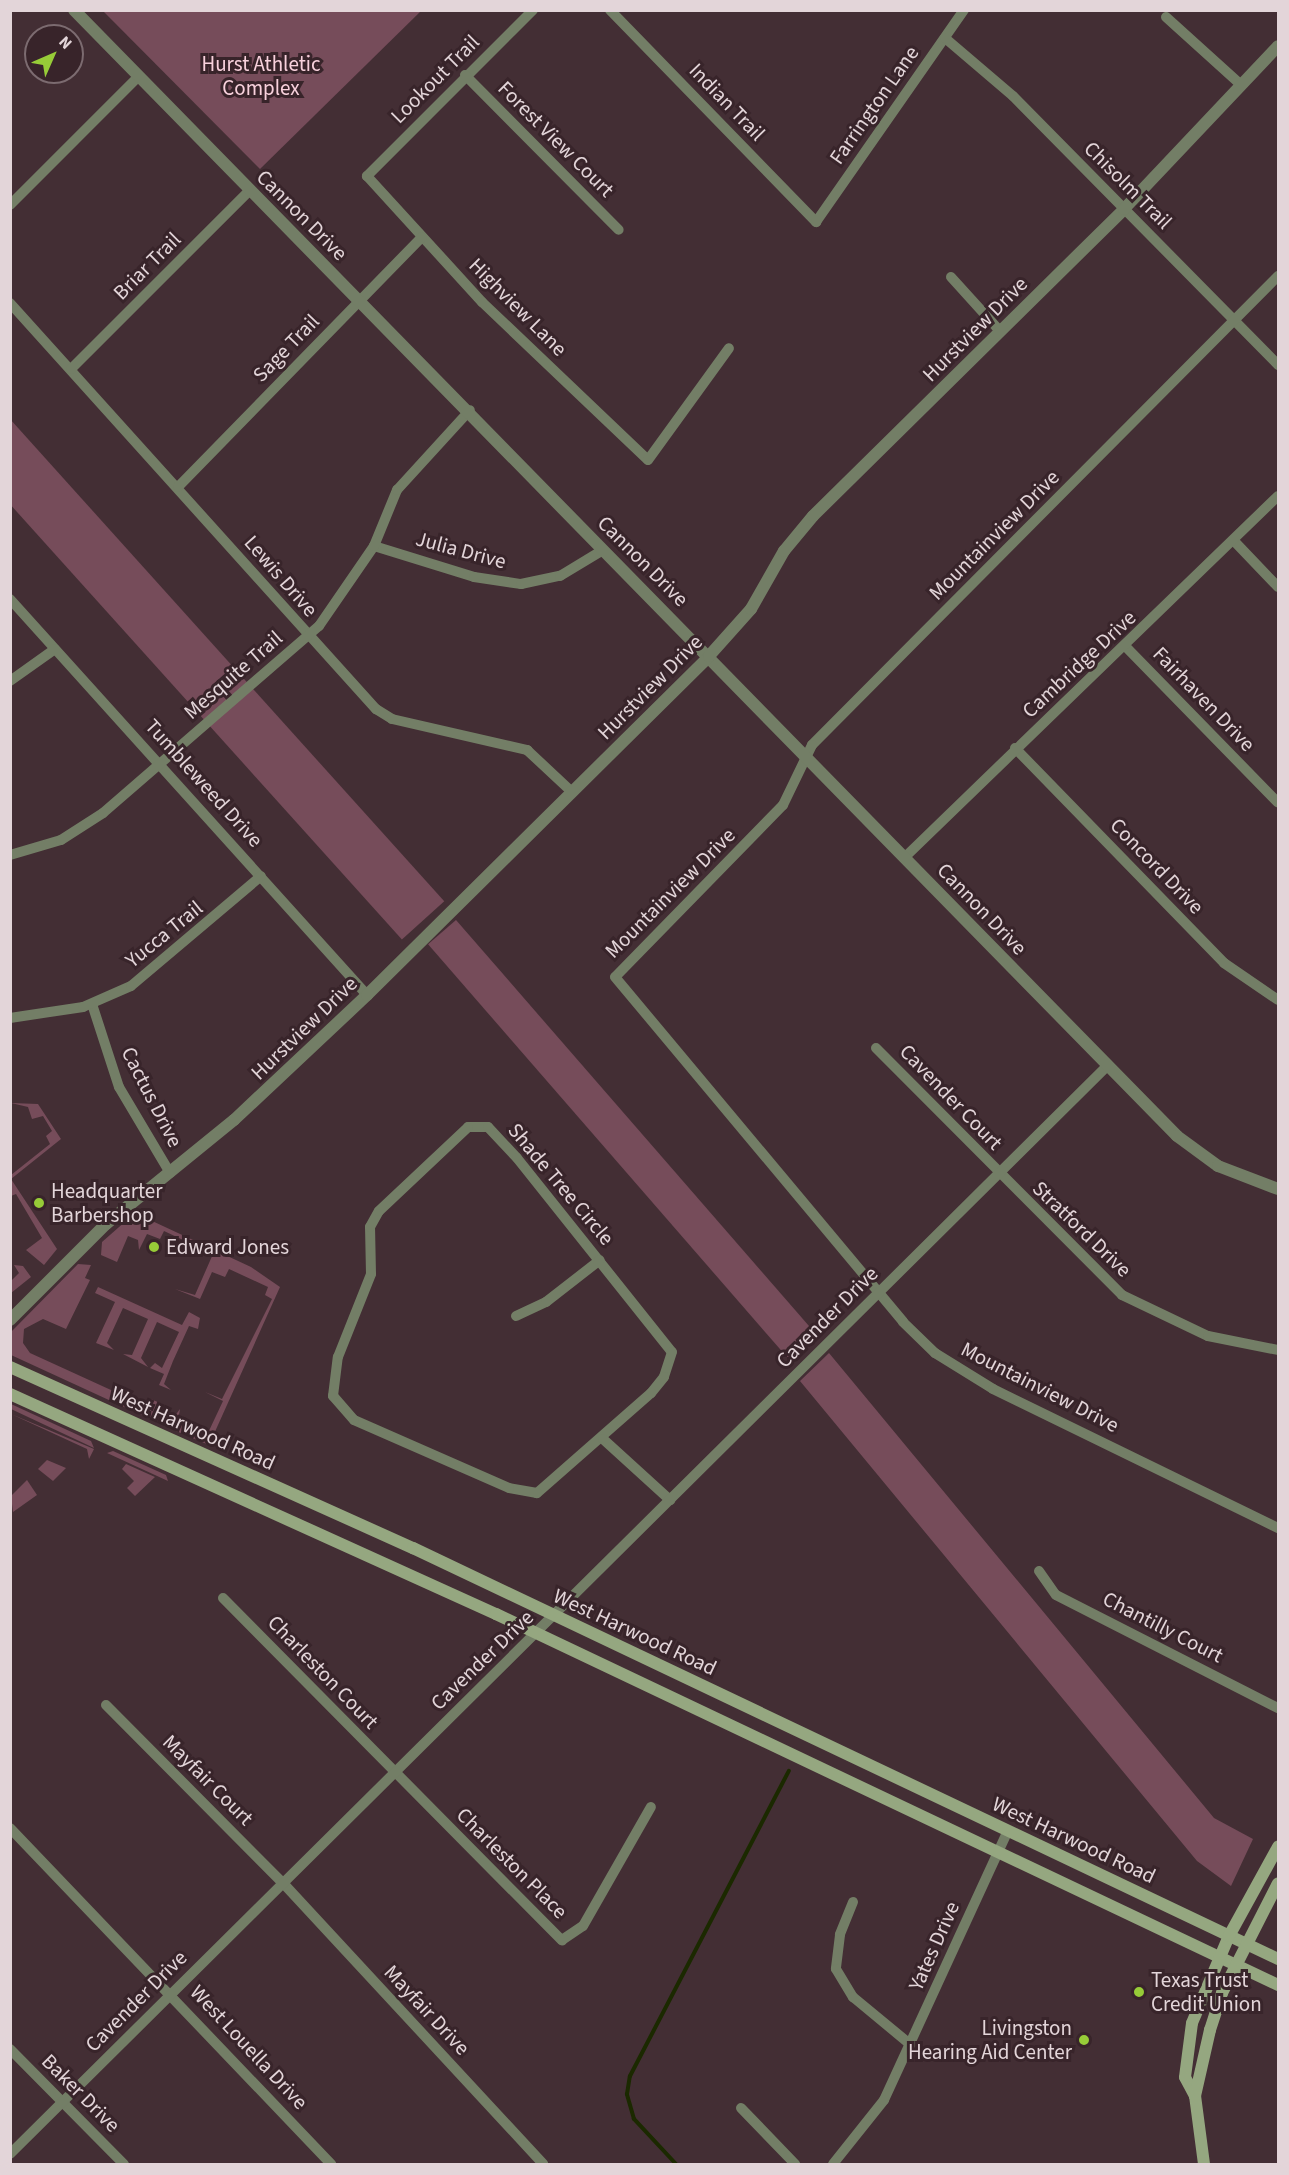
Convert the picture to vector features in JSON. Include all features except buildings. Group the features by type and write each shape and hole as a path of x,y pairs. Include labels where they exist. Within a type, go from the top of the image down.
{"main road":[{"name":"West Harwood Road","path":"10,1367 555,1616 1278,1959"},
{"name":"West Harwood Road","path":"10,1394 537,1634 1278,1985"},
{"path":"1195,2096 1216,2012 1233,1963 1238,1940 1278,1847"},
{"path":"1204,2164 1195,2096 1185,2077 1192,2023 1219,1956 1238,1940 1278,1882"}],"street":[{"name":"Cannon Drive","path":"74,10 360,301 471,410 603,550 1177,1136 1210,1160 1278,1189"},
{"name":"Lookout Trail","path":"366,176 465,75 533,10"},
{"name":"Indian Trail","path":"610,10 816,222"},
{"name":"Farrington Lane","path":"816,222 964,10"},
{"path":"1166,17 1239,83"},
{"name":"Chisolm Trail","path":"945,38 1013,96 1278,365"},
{"name":"Hurstview Drive","path":"10,1320 106,1224 234,1120 367,995 709,656 756,602 794,537 1124,209 1239,83 1278,46"},
{"name":"Forest View Court","path":"465,75 619,230"},
{"path":"10,205 139,76"},
{"name":"Highview Lane","path":"366,176 422,237 648,460 729,348"},
{"name":"Briar Trail","path":"71,369 250,190"},
{"name":"Sage Trail","path":"178,487 422,237"},
{"name":"Mountainview Drive","path":"1278,276 804,755 783,805 615,976 878,1293 953,1366 1278,1528"},
{"path":"951,277 1000,331"},
{"name":"Lewis Drive","path":"10,303 178,487 361,696 392,719 527,750 572,792"},
{"name":"Mesquite Trail","path":"10,855 61,840 162,762 307,636 348,590 374,546 397,490 471,410"},
{"name":"Cambridge Drive","path":"904,858 1016,748 1127,648 1235,542 1278,496"},
{"path":"1235,542 1278,587"},
{"name":"Julia Drive","path":"374,546 474,577 521,584 560,576 603,550"},
{"name":"Tumbleweed Drive","path":"10,599 55,650 162,762 367,995"},
{"name":"Fairhaven Drive","path":"1127,648 1278,803"},
{"path":"10,681 55,650"},
{"name":"Concord Drive","path":"1016,748 1224,963 1278,1000"},
{"name":"Yucca Trail","path":"10,1018 92,1004 165,962 261,876"},
{"name":"Cactus Drive","path":"92,1004 119,1087 170,1173"},
{"name":"Cavender Court","path":"876,1048 998,1174"},
{"name":"Cavender Drive","path":"10,2154 537,1634 1108,1065"},
{"name":"Shade Tree Circle","path":"468,1127 488,1127 600,1260 672,1352 657,1385 603,1439 553,1484 531,1494 354,1420 335,1404 332,1386 371,1274 374,1219 468,1127"},
{"name":"Stratford Drive","path":"998,1174 1122,1295 1208,1336 1278,1350"},
{"path":"516,1316 546,1302 600,1260"},
{"path":"603,1439 670,1500"},
{"name":"Chantilly Court","path":"1039,1571 1056,1595 1278,1708"},
{"name":"Charleston Court","path":"223,1598 395,1773"},
{"name":"Mayfair Court","path":"106,1705 283,1883"},
{"name":"Charleston Place","path":"395,1773 562,1940 583,1926 651,1807"},
{"name":"West Louella Drive","path":"10,1828 171,1993 331,2164"},
{"name":"Yates Drive","path":"833,2164 879,2107 910,2045 1008,1831"},
{"name":"Mayfair Drive","path":"283,1883 543,2164"},
{"path":"854,1902 840,1935 836,1969 854,1997 910,2045"},
{"name":"Baker Drive","path":"10,2049 124,2164"},
{"path":"741,2108 795,2164"}],"green space":[{"name":"Hurst Athletic Complex","path":"103,11 421,11 260,169"},
{"path":"10,419 444,901 402,939 10,504"},
{"path":"456,920 816,1334 788,1359 428,944"},
{"path":"11,1103 38,1104 61,1139 11,1179 11,1175 50,1144 46,1136 52,1131 43,1116 32,1119 28,1107"},
{"path":"11,1179 57,1249 44,1265 26,1250 42,1238 16,1194 11,1196"},
{"path":"135,1213 251,1267 280,1287 209,1445 176,1431 174,1417 180,1409 178,1421 207,1435 223,1401 205,1392 222,1399 272,1299 265,1295 268,1287 229,1269 225,1277 212,1272 200,1299 175,1289 195,1295 213,1254 164,1231 160,1239 147,1234 139,1250 138,1240 128,1236 117,1262 101,1255 102,1242"},
{"path":"78,1264 91,1265 85,1278 90,1280 66,1329 43,1319 24,1329 23,1343 30,1353 146,1406 151,1399 162,1404 155,1416 148,1418 11,1355 11,1332"},
{"path":"14,1265 23,1266 31,1277 11,1293 11,1281 19,1273"},
{"path":"98,1287 182,1325 189,1312 200,1318 198,1329 189,1326 173,1361 164,1384 171,1390 159,1385 164,1374 150,1368 155,1363 162,1368 179,1332 157,1322 141,1358 148,1367 123,1354 132,1355 148,1319 123,1308 107,1343 114,1350 96,1343 115,1302 95,1293"},
{"path":"829,1353 1214,1818 1253,1839 1231,1886 1197,1861 800,1381"},
{"path":"11,1404 91,1441 94,1448 11,1409"},
{"path":"11,1414 94,1449 89,1459 87,1449"},
{"path":"113,1451 166,1475 168,1481 107,1453"},
{"path":"47,1460 66,1468 53,1481 38,1469"},
{"path":"126,1464 155,1477 135,1496 127,1488 134,1481 122,1469"},
{"path":"27,1480 37,1495 13,1512 11,1496"}],"waterway":[{"path":"676,2164 634,2119 627,2094 630,2076 789,1771"}],"place":[{"name":"Headquarter Barbershop","path":"39,1203"},
{"name":"Edward Jones","path":"154,1247"},
{"name":"Texas Trust Credit Union","path":"1139,1992"},
{"name":"Livingston Hearing Aid Center","path":"1084,2040"}]}
